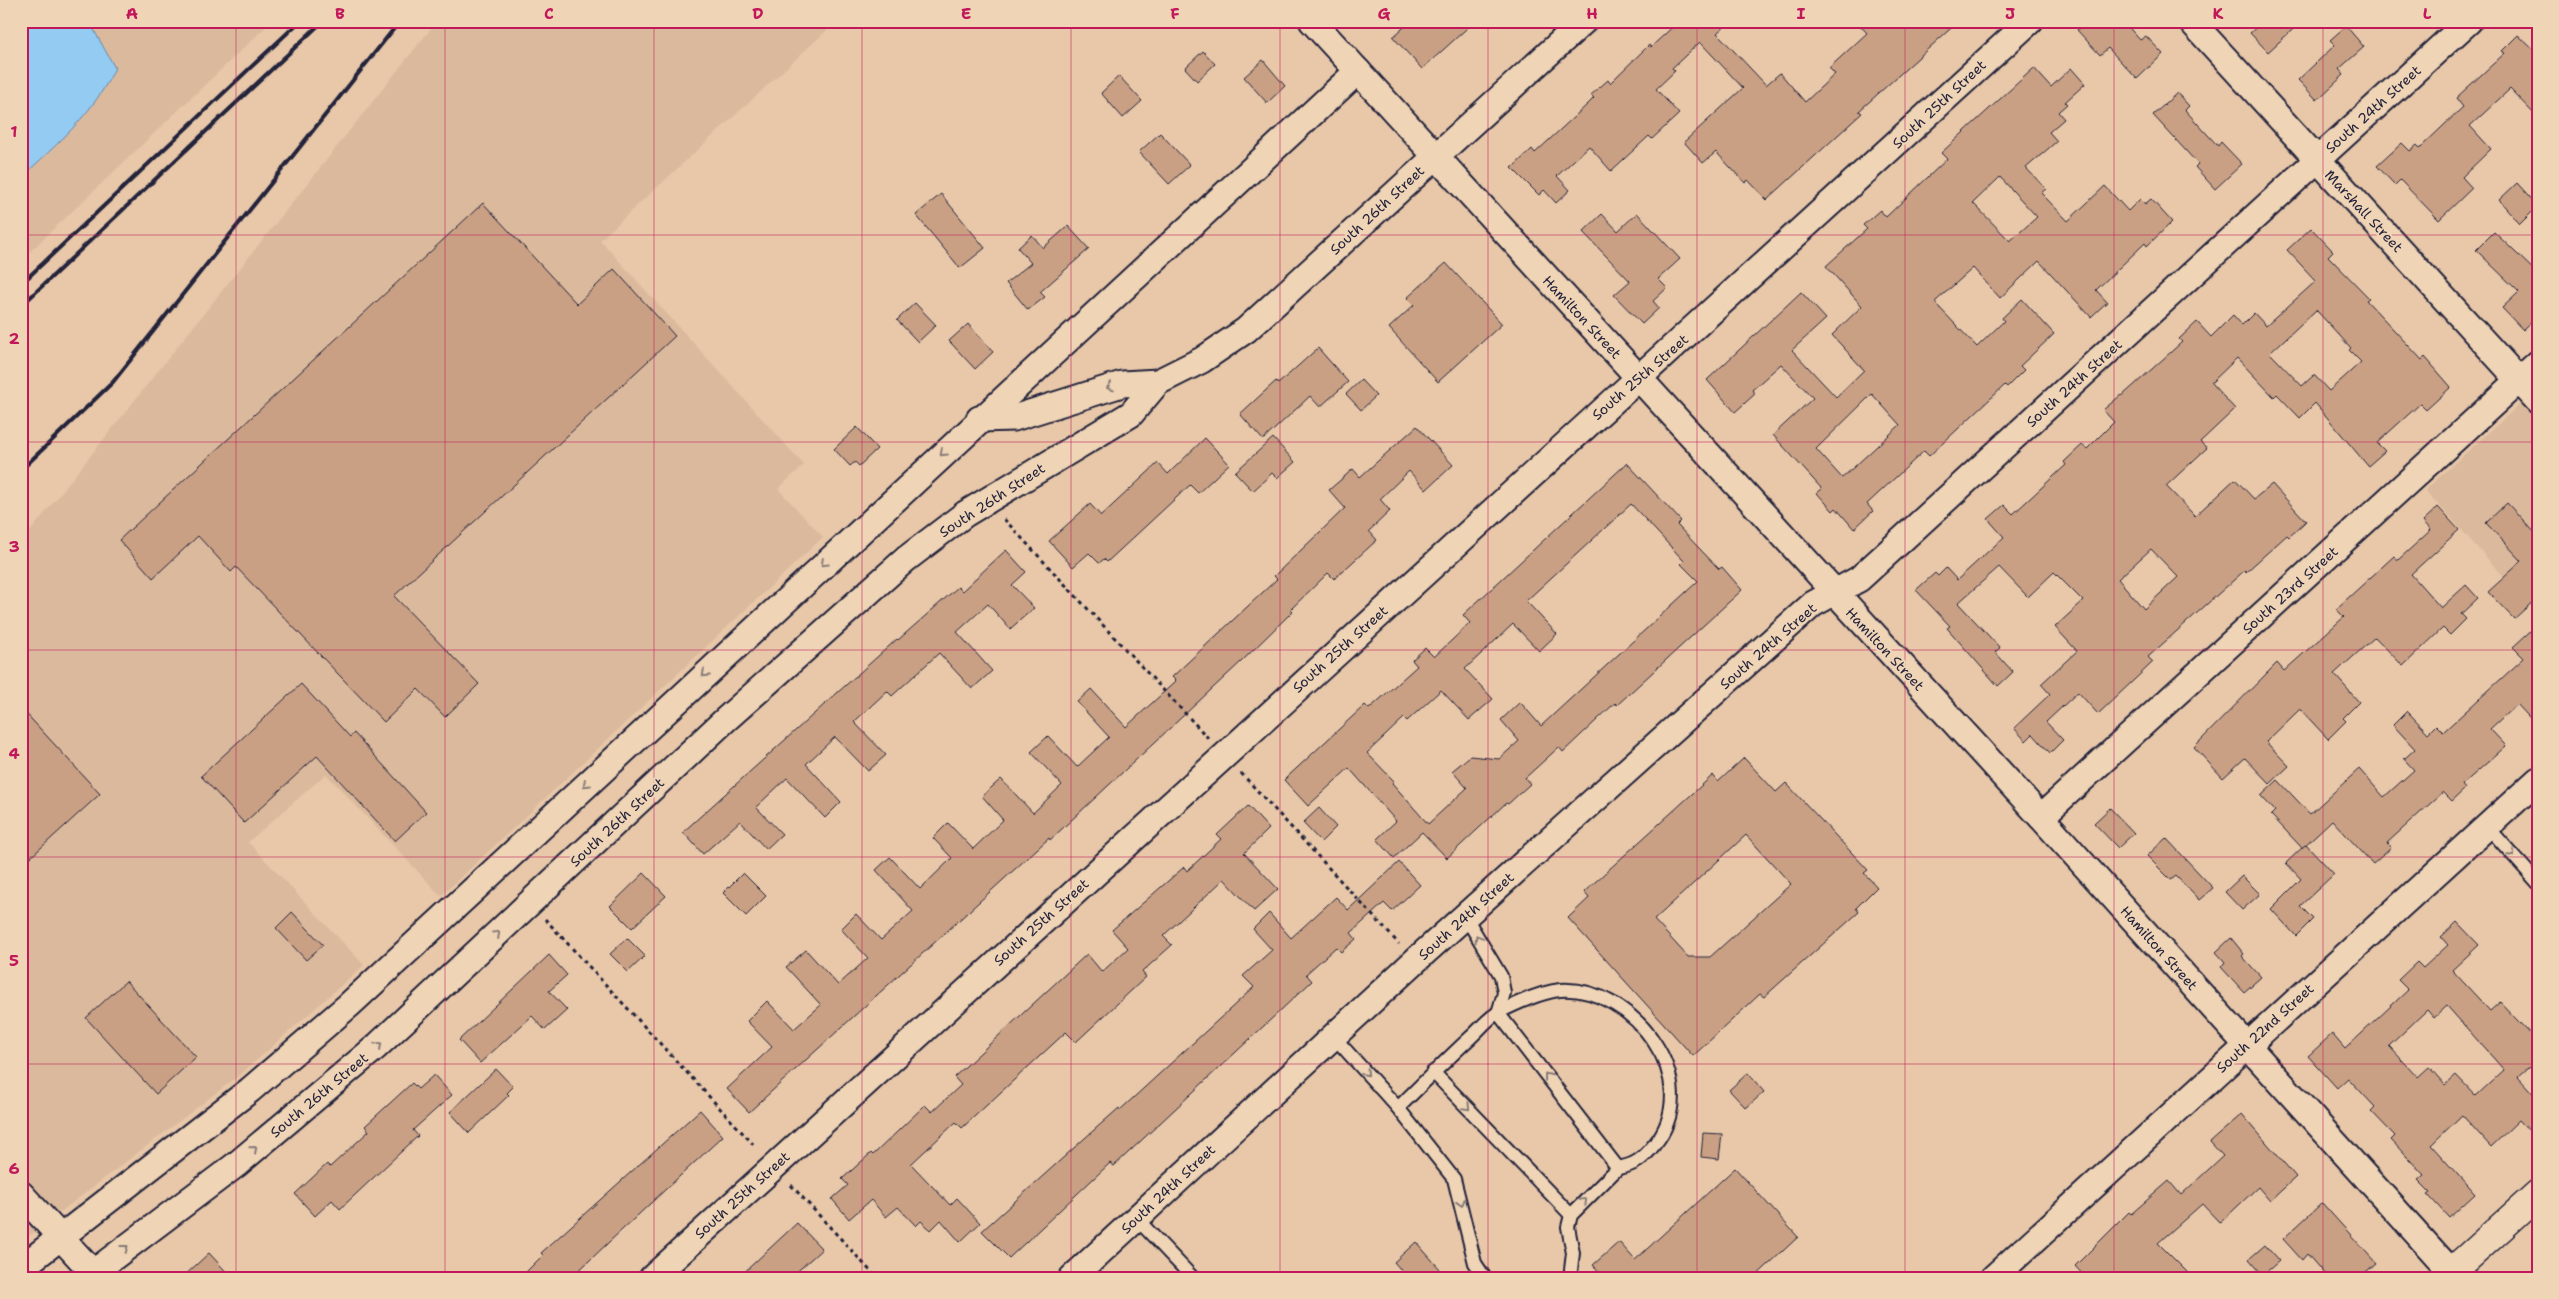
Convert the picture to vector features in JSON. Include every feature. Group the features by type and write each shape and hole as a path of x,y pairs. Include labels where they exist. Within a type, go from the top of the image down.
{"street":[{"name":"Hamilton Street","path":"1312,21 1834,594 2041,818 2452,1276"},
{"name":"South 26th Street","path":"92,1276 237,1164 376,1047 724,721 906,558 965,514 1131,414 1158,382 1202,360 1246,330 1584,21"},
{"name":"South 25th Street","path":"652,1278 2030,21"},
{"name":"Marshall Street","path":"2191,21 2538,401"},
{"name":"South 24th Street","path":"1086,1273 1136,1218 1415,961 1813,604 1859,579 2469,21"},
{"path":"21,1268 250,1090 349,1005 979,419 1358,71"},
{"name":"South 23rd Street","path":"2041,818 2538,362"},
{"name":"South 26th Street","path":"979,419 1014,418 1122,384 1158,382"},
{"name":"South 22nd Street","path":"1993,1278 2538,780"},
{"path":"21,1194 62,1238 92,1276"},
{"path":"2452,1276 2538,1194"}],"lane":[{"path":"2487,826 2538,883"},
{"path":"1465,916 1501,976 1504,993 1498,1013"},
{"path":"1398,1108 1433,1072 1498,1013 1549,992 1578,991 1613,1004 1635,1022 1653,1041 1667,1062 1673,1088 1672,1112 1658,1140 1643,1159 1632,1166 1618,1168 1571,1214 1568,1227 1573,1252 1570,1278"},
{"path":"1498,1013 1618,1168"},
{"path":"1334,1036 1398,1108 1454,1179 1475,1263 1485,1278"},
{"path":"1433,1072 1571,1214"},
{"path":"1136,1218 1194,1278"}],"path":[{"path":"987,501 1415,961"},
{"path":"545,919 753,1144"},
{"path":"790,1184 877,1278"}],"shaded area":[{"path":"21,21 272,21 21,260"},
{"path":"437,21 837,21 600,240 804,465 778,489 823,537 441,896 326,774 248,842 364,965 242,1073 21,1242 21,543"},
{"path":"2538,388 2538,614 2425,490"}],"water":[{"path":"21,21 89,21 115,68 96,100 74,127 21,178"}],"building":[{"path":"1411,21 1475,21 1422,69 1393,37"},
{"path":"1679,21 1730,21 1717,33 1766,85 1780,73 1805,102 1835,74 1829,68 1867,33 1856,21 1959,21 1859,111 1862,113 1767,200 1748,180 1745,183 1716,152 1703,163 1684,142 1743,88 1700,42 1672,68 1675,71 1656,89 1679,114 1652,139 1649,136 1611,171 1589,146 1557,176 1570,190 1556,203 1544,190 1539,195 1512,168 1532,149 1535,153 1594,98 1591,95 1608,80 1610,83 1649,45 1651,47"},
{"path":"2087,21 2123,21 2140,40 2146,36 2163,54 2137,79 2108,48 2100,55 2077,30"},
{"path":"2263,21 2302,21 2268,52 2250,33"},
{"path":"2346,26 2364,47 2339,69 2344,75 2317,100 2298,80 2335,45 2330,40"},
{"path":"2518,35 2538,54 2538,118 2510,89 2470,126 2491,149 2462,177 2472,188 2439,220 2400,180 2395,185 2377,166 2402,143 2410,151 2417,145 2420,148 2463,107 2456,98 2505,53 2502,51"},
{"path":"1203,51 1215,64 1197,81 1185,68"},
{"path":"1263,60 1285,86 1267,103 1244,77"},
{"path":"2034,68 2051,87 2071,68 2085,84 2065,102 2067,104 2058,112 2064,119 2049,132 2057,141 2026,168 2046,189 2041,193 2068,221 2105,186 2128,211 2140,199 2145,204 2151,199 2172,222 2147,246 2145,243 2096,290 2107,302 2091,317 2039,261 2000,298 1973,268 1936,301 1935,303 1977,347 2004,321 2002,318 2022,299 2054,334 2020,366 2024,370 2007,387 2005,385 1929,456 1924,451 1867,504 1873,511 1854,529 1836,508 1833,511 1817,493 1822,489 1773,435 1813,398 1781,364 1752,390 1755,394 1735,412 1707,380 1801,292 1826,319 1792,350 1836,397 1864,370 1832,335 1862,306 1826,266 1867,229 1863,225 1880,210 1886,217 1947,159 1941,153","holes":["2000,177 2037,217 2010,241 1973,203","1872,394 1900,425 1842,478 1816,449"]},
{"path":"1119,76 1142,101 1123,118 1101,93"},
{"path":"2177,93 2189,106 2185,110 2218,146 2221,142 2242,164 2215,189 2195,167 2198,164 2153,115"},
{"path":"1160,133 1190,165 1169,184 1139,152"},
{"path":"2517,183 2538,206 2520,224 2499,200"},
{"path":"941,194 985,248 960,268 916,215"},
{"path":"483,203 577,304 614,269 675,336 394,596 479,684 445,717 418,689 384,722 236,567 231,572 198,536 153,578 119,540"},
{"path":"1637,213 1680,259 1658,279 1667,288 1653,301 1659,308 1642,324 1614,295 1630,281 1583,232 1602,214 1618,231"},
{"path":"1068,226 1089,249 1040,292 1045,297 1028,310 1006,283 1031,263 1018,248 1032,235 1043,248"},
{"path":"2311,228 2333,251 2328,256 2369,298 2366,300 2422,360 2425,357 2451,387 2426,410 2420,404 2377,443 2385,451 2368,466 2315,403 2300,418 2277,394 2274,397 2237,358 2211,383 2235,409 2200,442 2207,448 2166,486 2195,516 2235,479 2254,499 2272,484 2306,521 2289,537 2287,535 2246,572 2245,570 2148,657 2153,662 2098,714 2078,692 2046,722 2063,740 2050,753 2033,734 2026,741 2014,728 2050,694 2041,684 2077,651 2055,627 2083,601 2054,572 2028,597 1999,567 1958,603 2000,648 1995,652 2013,672 1998,686 1947,628 1950,626 1916,590 1935,573 1938,576 1946,568 1957,580 2004,537 1988,519 2004,505 2013,514 2066,465 2064,462 2082,445 2087,449 2114,422 2103,410 2122,396 2182,342 2179,339 2197,322 2211,337 2233,315 2242,325 2254,313 2266,326 2316,281 2287,250","holes":["2316,310 2351,348 2349,350 2361,362 2329,391 2314,375 2302,386 2270,353","2151,549 2178,577 2144,609 2118,579"]},
{"path":"2494,232 2538,274 2538,316 2523,330 2502,308 2519,292 2476,250"},
{"path":"1446,263 1502,324 1438,382 1389,328 1414,305 1407,298"},
{"path":"915,303 936,325 918,342 897,320"},
{"path":"968,324 993,352 975,369 949,341"},
{"path":"1318,348 1348,382 1320,407 1310,396 1263,440 1240,414 1276,381 1278,384"},
{"path":"1361,380 1376,396 1361,410 1346,394"},
{"path":"1417,426 1453,465 1426,490 1409,471 1380,499 1390,511 1369,531 1377,540 1334,579 1328,573 1291,609 1293,611 1242,661 1050,840 1049,838 749,1112 727,1089 772,1047 747,1021 767,1001 794,1029 821,1005 786,967 806,950 838,985 868,958 841,929 856,914 881,940 913,911 876,870 890,857 920,889 952,858 933,838 948,823 973,849 1003,820 982,796 1001,779 1033,813 1062,785 1031,752 1048,736 1077,767 1109,737 1077,702 1091,689 1126,727 1176,681 1172,677 1277,579 1274,576 1345,508 1329,490 1353,469 1360,477"},
{"path":"857,427 877,449 859,466 855,462 850,466 834,449"},
{"path":"1205,438 1229,464 1198,493 1190,485 1107,562 1104,559 1099,563 1089,553 1073,567 1049,541 1090,504 1101,516 1158,463 1168,474"},
{"path":"1273,438 1295,462 1277,478 1272,473 1253,491 1235,472"},
{"path":"1627,463 1681,521 1677,525 1719,569 1722,567 1742,590 1563,752 1559,747 1525,778 1530,784 1508,804 1506,803 1447,858 1422,832 1394,858 1377,839 1396,821 1349,768 1308,806 1284,780 1365,705 1369,709 1417,666 1412,660 1425,648 1434,657 1470,623 1463,615","holes":["1631,504 1684,561 1681,564 1698,581 1541,726 1520,702 1501,720 1519,741 1499,759 1470,756 1452,771 1467,788 1428,824 1392,783 1394,781 1367,753 1404,718 1407,721 1441,690 1469,720 1493,699 1465,669 1513,624 1539,651 1557,634 1526,601"]},
{"path":"2507,503 2538,536 2538,597 2514,619 2488,592 2522,561 2486,523"},
{"path":"2438,507 2459,530 2411,574 2441,608 2466,585 2478,598 2461,614 2466,619 2450,635 2443,628 2403,666 2375,637 2334,674 2359,702 2343,718 2346,721 2328,739 2300,709 2266,742 2289,766 2270,784 2245,758 2223,778 2194,747 2277,663 2284,671 2344,617 2336,609 2394,556 2398,560 2431,530 2423,521"},
{"path":"1006,550 1026,572 1012,585 1034,608 1010,629 988,604 957,632 992,671 972,689 939,653 892,696 887,691 854,722 886,755 868,771 835,737 806,764 841,802 825,818 787,778 756,807 782,834 766,849 740,821 703,854 683,832 897,639 958,587 962,591"},
{"path":"2538,624 2538,727 2517,704 2490,729 2506,746 2462,785 2465,789 2452,801 2443,792 2387,843 2391,848 2373,864 2332,820 2302,848 2271,815 2275,811 2261,796 2278,780 2310,814 2359,769 2384,797 2414,770 2404,759 2415,749 2393,725 2407,711 2428,733 2436,725 2443,732 2524,658 2513,647"},
{"path":"301,684 350,737 354,733 426,812 395,841 317,756 244,823 201,776"},
{"path":"21,708 100,794 21,866"},
{"path":"1744,758 1776,792 1786,783 1868,870 1864,873 1877,887 1856,908 1859,912 1764,997 1760,994 1693,1056 1568,918 1589,898 1584,892 1713,775 1718,782","holes":["1746,835 1791,884 1710,957 1688,957 1654,920"]},
{"path":"1248,806 1269,829 1244,853 1278,889 1254,911 1224,879 1163,936 1172,945 1142,972 1146,977 1076,1042 1066,1032 962,1128 956,1122 911,1164 950,1205 957,1198 980,1223 960,1242 941,1220 931,1230 921,1221 916,1226 898,1207 886,1217 871,1200 849,1219 832,1199 848,1185 842,1179 871,1153 873,1155 925,1105 932,1112 961,1085 954,1077 1087,954 1102,972 1128,948 1112,930 1184,867 1187,871 1221,839 1217,835"},
{"path":"1319,808 1336,827 1321,842 1303,823"},
{"path":"2110,808 2134,833 2118,848 2094,823"},
{"path":"2166,838 2213,888 2199,900 2176,876 2171,880 2147,856"},
{"path":"2306,844 2334,874 2300,906 2313,919 2296,936 2271,909 2301,879 2286,863"},
{"path":"1399,862 1420,885 1392,911 1384,903 1351,933 1356,939 1341,952 1336,947 1306,974 1312,981 1114,1166 1110,1163 1009,1258 982,1231 1119,1108 1120,1110 1254,987 1243,976 1272,950 1253,929 1269,913 1291,938 1336,897 1348,910"},
{"path":"644,873 666,896 632,928 610,906"},
{"path":"743,873 766,896 746,916 723,893"},
{"path":"2242,876 2260,894 2242,910 2225,892"},
{"path":"292,912 323,945 306,960 276,928"},
{"path":"2457,922 2479,945 2452,970 2490,1011 2500,1002 2538,1042 2538,1059 2518,1077 2538,1099 2538,1140 2519,1120 2491,1147 2462,1115 2431,1145 2475,1194 2449,1218 2428,1195 2431,1193 2418,1180 2424,1175 2391,1140 2395,1136 2371,1111 2375,1107 2348,1078 2337,1088 2308,1056 2332,1034 2345,1049 2408,990 2398,980 2417,962 2423,968 2448,945 2441,937","holes":["2447,1006 2504,1070 2476,1096 2456,1075 2445,1085 2429,1067 2418,1077 2389,1046 2427,1010 2434,1018"]},
{"path":"627,938 645,956 628,972 610,954"},
{"path":"2231,938 2244,954 2242,956 2261,977 2244,992 2221,967 2225,962 2216,952"},
{"path":"549,955 567,975 549,991 567,1010 545,1030 532,1016 480,1063 459,1040"},
{"path":"126,981 196,1057 156,1094 86,1018"},
{"path":"496,1069 513,1087 507,1093 509,1095 469,1133 450,1112"},
{"path":"1748,1073 1764,1092 1746,1108 1729,1090"},
{"path":"434,1075 452,1095 413,1130 418,1136 340,1209 332,1200 315,1216 295,1194 327,1164 330,1167 369,1131 365,1126 412,1083 418,1089"},
{"path":"700,1110 723,1136 571,1278 520,1278 543,1255 541,1253"},
{"path":"2242,1114 2296,1177 2270,1201 2258,1187 2220,1223 2202,1204 2158,1243 2193,1278 2086,1278 2075,1266 2129,1212 2131,1214 2169,1181 2181,1195 2223,1156 2210,1142"},
{"path":"1703,1133 1722,1134 1719,1159 1701,1157"},
{"path":"1735,1168 1798,1237 1754,1278 1605,1278 1593,1265 1619,1242 1635,1260"},
{"path":"2322,1203 2376,1263 2359,1278 2328,1278 2307,1254 2302,1260 2283,1239"},
{"path":"797,1223 822,1249 790,1278 738,1278"},
{"path":"1416,1242 1448,1278 1408,1278 1394,1262"},
{"path":"2265,1245 2279,1261 2263,1275 2249,1259"},
{"path":"209,1253 232,1278 182,1278"}],"railway":[{"path":"21,284 300,21"},
{"path":"21,306 323,21"},
{"path":"21,470 113,382 400,21"}]}
